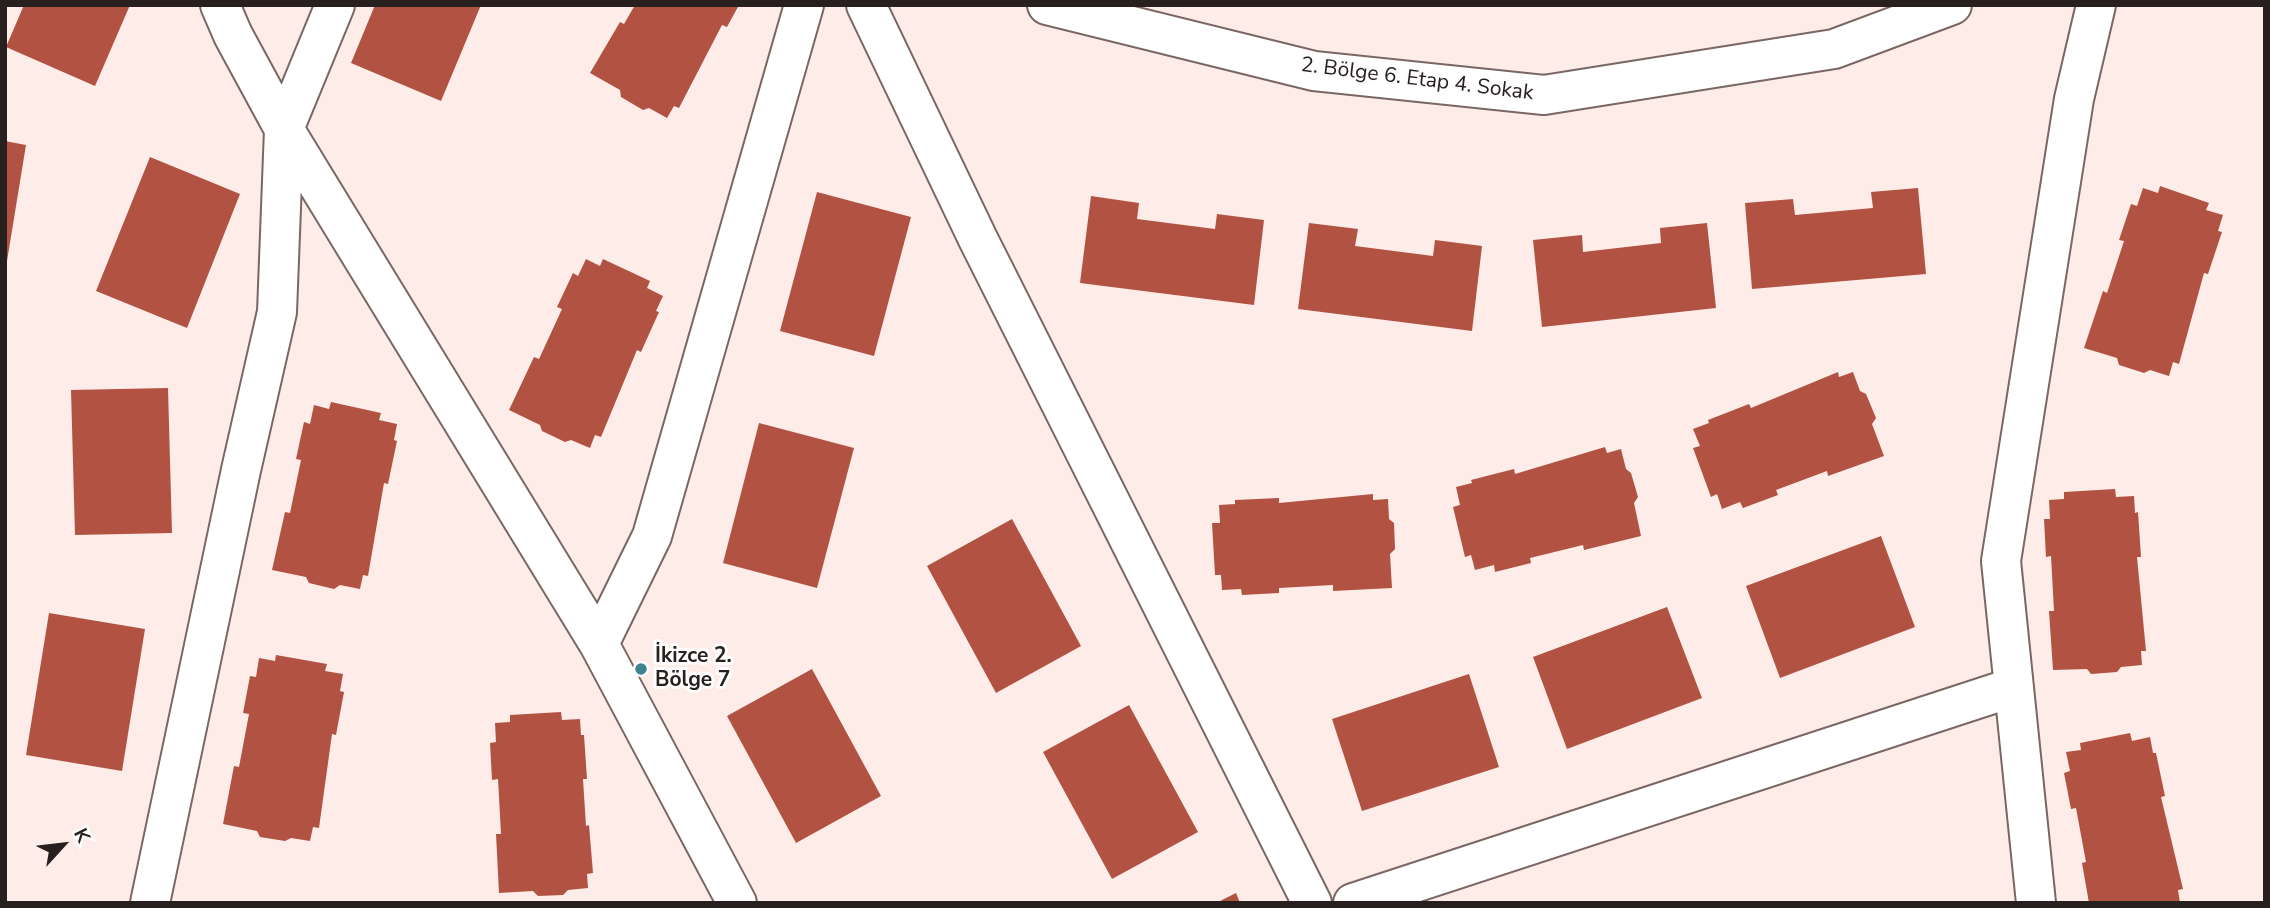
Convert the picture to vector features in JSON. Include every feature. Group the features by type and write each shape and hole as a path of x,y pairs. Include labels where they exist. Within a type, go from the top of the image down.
{"street":[{"path":"220,5 233,35 284,129 599,644 737,903"},
{"path":"150,903 277,312 284,129 335,5"},
{"path":"599,644 652,536 804,5"},
{"path":"866,5 978,239 1312,903"},
{"name":"2. Bölge 6. Etap 4. Sokak","path":"1047,5 1314,71 1544,95 1834,49 1952,5"},
{"path":"2036,903 2001,561 2074,99 2096,5"},
{"path":"1353,903 2014,687"}],"building":[{"path":"24,5 130,5 95,86 6,47"},
{"path":"375,5 481,5 441,101 351,63"},
{"path":"635,5 739,5 727,27 722,25 679,108 674,106 667,118 649,108 643,110 621,97 620,90 590,73 620,22 624,24"},
{"path":"5,141 26,145 7,261 5,261"},
{"path":"150,157 240,194 187,328 96,291"},
{"path":"2160,186 2209,203 2206,210 2223,215 2218,231 2222,232 2208,274 2204,273 2179,364 2173,362 2169,376 2150,370 2144,373 2119,365 2117,358 2084,348 2103,291 2107,293 2124,241 2119,240 2131,204 2137,206 2143,188 2158,193"},
{"path":"1918,188 1926,274 1752,289 1745,203 1793,199 1795,215 1873,208 1871,192"},
{"path":"817,192 911,217 874,356 780,331"},
{"path":"1091,196 1139,203 1137,219 1215,229 1217,214 1264,220 1254,305 1080,283"},
{"path":"1309,223 1358,229 1355,246 1433,256 1435,240 1482,246 1472,331 1298,309"},
{"path":"1707,223 1716,308 1542,327 1533,240 1582,235 1583,252 1661,243 1660,228"},
{"path":"586,259 600,266 603,259 650,281 647,288 663,296 656,311 659,312 641,352 637,350 601,437 595,435 590,448 571,440 565,442 542,431 540,425 509,410 534,357 539,359 562,309 557,307 573,273 578,276"},
{"path":"1838,372 1839,377 1853,372 1860,391 1866,394 1876,418 1872,424 1884,456 1828,476 1827,471 1776,490 1778,495 1743,508 1740,502 1722,509 1717,494 1711,497 1693,448 1700,446 1693,429 1709,423 1708,420 1749,404 1751,408"},
{"path":"168,388 172,533 75,535 71,390"},
{"path":"331,402 381,413 379,420 397,424 394,440 397,441 388,484 384,483 368,576 363,575 360,589 340,585 334,589 309,583 306,577 272,570 285,512 290,513 301,460 296,459 304,422 310,424 314,405 329,409"},
{"path":"759,423 854,448 817,588 723,563"},
{"path":"1605,447 1607,453 1621,449 1626,469 1631,473 1638,497 1634,503 1641,536 1584,550 1583,545 1530,558 1531,563 1495,572 1494,565 1475,570 1471,555 1465,557 1453,507 1460,505 1456,487 1472,483 1471,480 1514,469 1515,474"},
{"path":"2115,489 2116,497 2134,496 2135,513 2138,512 2141,557 2137,557 2146,651 2141,651 2142,665 2121,667 2117,672 2091,674 2087,669 2053,670 2049,611 2054,611 2051,556 2046,557 2044,519 2050,519 2049,500 2064,499 2064,492"},
{"path":"1373,494 1373,500 1388,499 1389,519 1394,523 1395,549 1390,554 1392,588 1333,591 1333,585 1279,588 1279,593 1242,595 1241,589 1222,590 1221,575 1215,575 1212,523 1220,523 1219,505 1235,504 1235,500 1279,498 1279,503"},
{"path":"1012,519 1081,646 996,693 927,566"},
{"path":"1881,536 1915,627 1780,678 1746,586"},
{"path":"1667,607 1702,698 1567,749 1533,657"},
{"path":"49,613 145,629 122,771 26,755"},
{"path":"276,655 327,664 325,671 343,674 340,691 344,692 336,735 332,734 319,828 313,827 310,841 260,837 257,831 223,824 234,766 239,767 249,714 243,713 250,676 256,677 259,658 275,661"},
{"path":"812,669 881,796 796,843 727,716"},
{"path":"1469,674 1499,767 1362,811 1332,719"},
{"path":"1129,705 1198,832 1112,879 1043,752"},
{"path":"561,712 562,720 580,719 581,735 584,735 586,826 589,825 593,873 587,874 588,888 568,890 563,895 538,896 533,891 499,893 496,834 501,834 498,779 492,780 490,743 496,742 495,723 510,722 510,715"},
{"path":"2130,733 2132,741 2150,737 2153,753 2156,753 2165,796 2161,797 2183,889 2178,890 2180,903 2089,903 2082,863 2086,862 2076,808 2071,809 2064,773 2070,771 2066,752 2081,750 2080,743"},
{"path":"1236,893 1240,903 1216,903"}],"place":[{"name":"İkizce 2. Bölge 7","path":"641,669"}]}
